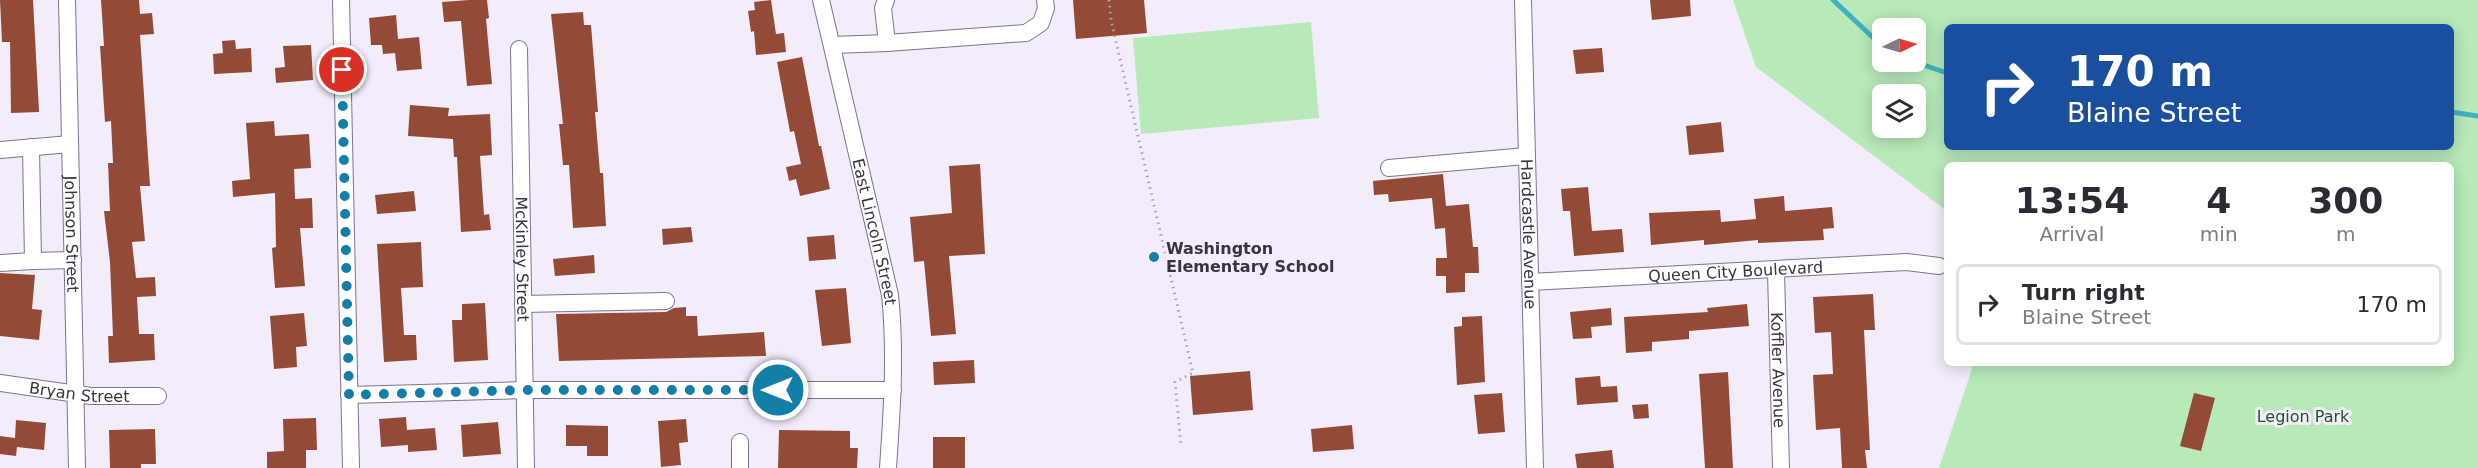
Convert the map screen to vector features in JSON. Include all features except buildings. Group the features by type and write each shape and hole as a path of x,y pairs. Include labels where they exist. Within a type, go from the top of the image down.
{"street":[{"name":"Johnson Street","path":"67,0 77,468"},
{"path":"341,0 351,468"},
{"name":"East Lincoln Street","path":"821,0 890,295 894,330 888,468"},
{"path":"886,0 883,8 887,43"},
{"path":"832,45 1026,33 1041,23 1046,8 1045,0"},
{"name":"Hardcastle Avenue","path":"1523,0 1535,468"},
{"name":"McKinley Street","path":"519,50 526,468"},
{"path":"0,150 70,144"},
{"path":"31,147 33,261"},
{"path":"1389,168 1527,156"},
{"path":"0,263 73,260"},
{"name":"Queen City Boulevard","path":"1530,282 1776,271 1907,262 1939,266"},
{"name":"Koffler Avenue","path":"1776,271 1781,468"},
{"path":"524,304 666,301"},
{"name":"Bryan Street","path":"0,383 108,397 158,396"},
{"path":"349,395 525,390 893,390"},
{"path":"740,442 740,468"}],"path":[{"path":"1109,0 1114,31 1193,373 1175,381 1181,445"}],"green space":[{"name":"Legion Park","path":"1733,0 2478,0 2478,468 1939,468 1973,366 2454,366 2454,162 1944,162 1944,209 1756,67"},
{"path":"1311,22 1319,118 1141,134 1133,38"}],"waterway":[{"path":"1833,0 1872,37"},
{"path":"1926,66 1944,72"},
{"path":"2454,112 2478,116"}],"place":[{"name":"Washington Elementary School","path":"1154,257"}],"route":[{"path":"342,70 349,395 525,390 778,390"}]}
